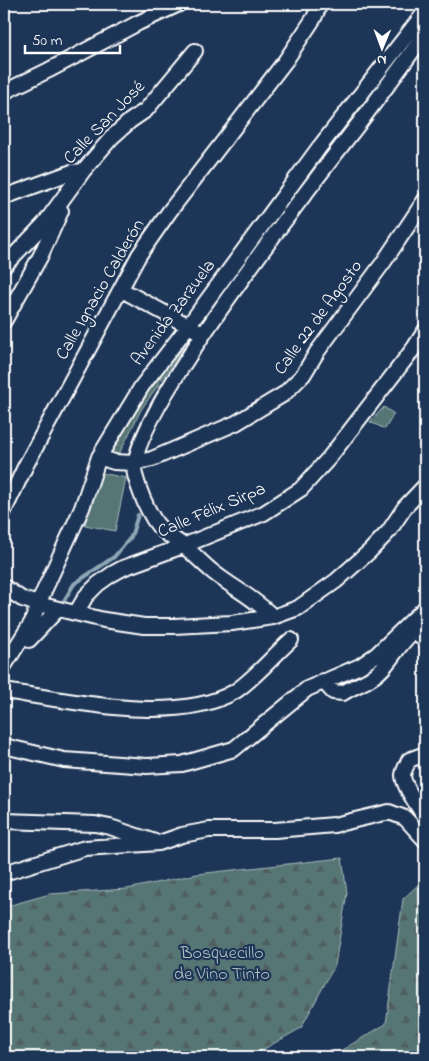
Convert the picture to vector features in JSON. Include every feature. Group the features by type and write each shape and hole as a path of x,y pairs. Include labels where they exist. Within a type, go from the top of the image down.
{"street":[{"path":"4,92 179,4"},
{"name":"Calle Ignacio Calderón","path":"4,511 78,367 122,290 139,255 286,60 314,18 320,4"},
{"name":"Avenida Zarzuela","path":"4,666 27,633 38,604 82,508 99,457 142,386 318,149 425,12"},
{"name":"Avenida Zarzuela","path":"134,463 144,435 159,405 203,335 300,200 425,34"},
{"name":"Calle San José","path":"4,266 45,224 83,171 112,137 146,110 195,51"},
{"path":"4,197 72,172 83,171"},
{"name":"Calle 22 de Agosto","path":"134,463 152,459 236,423 292,388 303,375 316,352 383,263 425,200"},
{"path":"4,320 40,257 60,216 58,206"},
{"path":"122,290 189,325 203,335"},
{"name":"Calle Félix Sirpa","path":"76,613 86,596 112,574 264,513 301,489 329,458 425,331"},
{"path":"99,457 114,462 134,463 135,475 154,521 166,534 184,546 214,572 261,604 273,617"},
{"path":"4,587 22,599 38,604 125,624 144,626 206,625 273,617 298,608 336,581 370,551 389,531 405,507 425,486"},
{"path":"4,746 64,760 147,766 182,764 234,749 307,689 323,681 333,692 343,693 371,678 382,668 425,608"},
{"path":"4,678 35,632 58,609"},
{"path":"411,628 425,642"},
{"path":"4,691 110,706 172,708 198,705 236,691 291,640"},
{"path":"425,754 409,760 404,768 403,777 405,784 425,818"},
{"path":"4,873 85,848 159,843 196,832 275,830 334,825 389,812 404,818 425,840"},
{"path":"4,820 110,826 159,843"}],"green space":[{"path":"185,340 182,350 141,410 118,456 106,452 112,433"},
{"path":"384,407 394,414 385,429 370,422"},
{"path":"97,472 126,478 115,531 85,525"},
{"name":"Bosquecillo de Vino Tinto","path":"342,858 347,893 335,965 301,1028 250,1057 4,1057 4,907 50,894 127,889 197,874"},
{"path":"420,883 425,889 425,1057 330,1057 386,1024 403,899"}],"waterway":[{"path":"62,604 74,584 114,557 131,537 138,515"}]}
